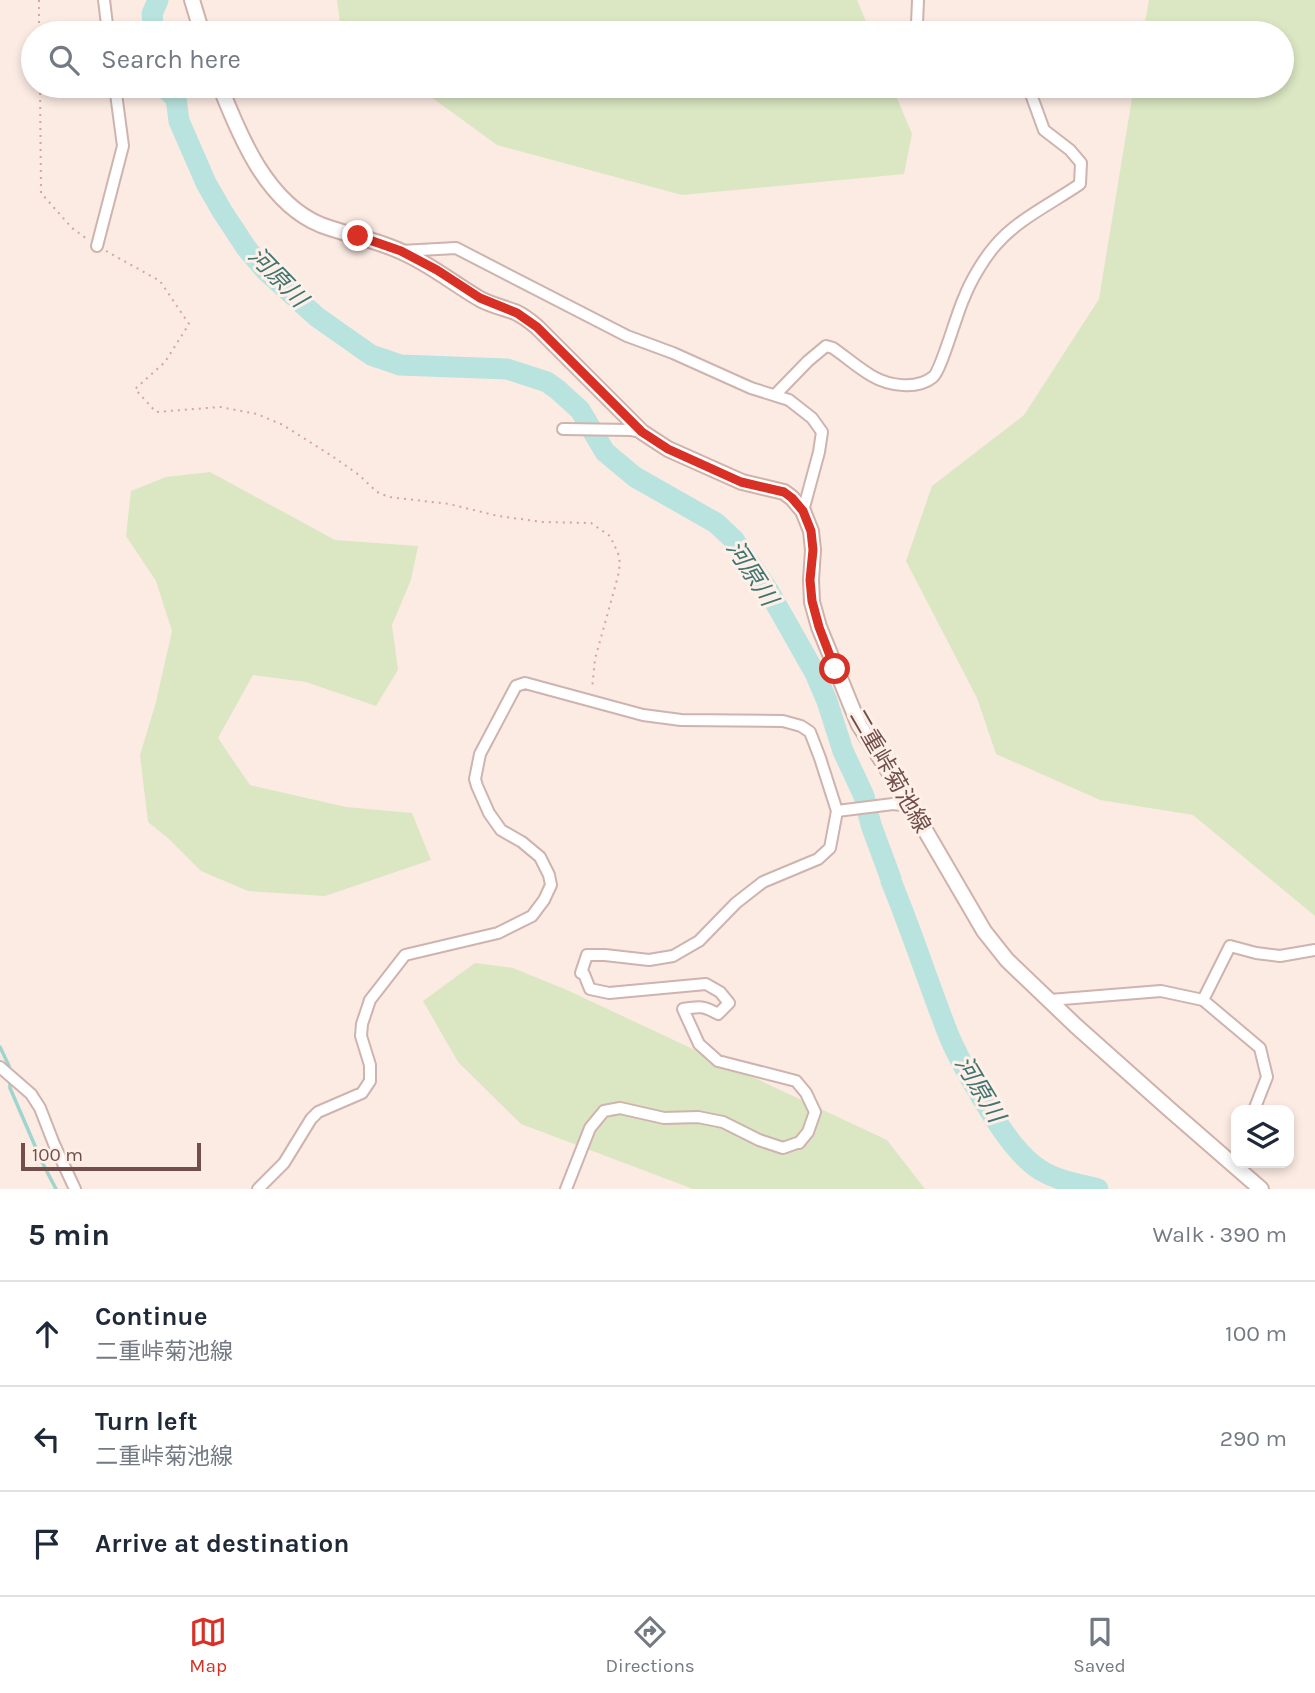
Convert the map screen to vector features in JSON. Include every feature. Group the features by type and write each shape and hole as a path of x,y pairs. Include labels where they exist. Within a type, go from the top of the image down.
{"main road":[{"path":"192,0 198,21"},
{"path":"225,98 255,161 271,185 289,205 304,216 401,251 480,298 525,317 637,431 668,449 741,482 784,492 803,511"},
{"name":"二重峠菊池線","path":"803,511 811,531 813,550 810,580 812,601 819,627 859,725 911,806 984,931 1007,960 1168,1108 1231,1157"},
{"name":"二重峠菊池線","path":"1242,1168 1261,1189"}],"street":[{"path":"104,0 107,21"},
{"path":"916,21 918,0"},
{"path":"97,246 123,146 117,98"},
{"path":"775,394 826,346 833,348 874,377 905,386 920,384 938,372 964,296 994,247 1022,221 1080,184 1081,163 1070,150 1044,130 1032,98"},
{"path":"401,251 456,248 627,336 673,353 751,388 789,400 812,418 822,432 803,511"},
{"path":"563,429 637,431"},
{"path":"258,1189 284,1163 318,1112 362,1093 370,1081 370,1065 362,1036 362,1024 370,1000 405,955 498,933 532,916 544,900 551,885 540,858 522,842 501,830 489,813 475,779 480,754 516,686 525,683 643,715 681,720 783,721 801,726 810,732 836,811 830,848 818,859 763,883 736,903 699,941 673,956 649,960 587,955 581,973 584,974 590,989 609,993 706,984 720,992 729,1003 718,1014 705,1007 684,1009 699,1044 718,1061 796,1081 806,1093 815,1112 808,1132 799,1143 783,1148 759,1140 723,1122 698,1117 664,1118 620,1108 604,1111 590,1128 566,1189"},
{"path":"836,811 893,804 911,806"},
{"path":"1203,1000 1230,946 1280,956 1315,950"},
{"path":"1050,1000 1161,991 1203,1000 1260,1048 1267,1077 1256,1105"},
{"path":"0,1067 31,1094 40,1108 75,1189"}],"path":[{"path":"39,0 40,21"},
{"path":"40,98 41,193 72,228 97,246 160,281 188,324 165,362 135,389 156,412 220,407 257,414 283,425 359,475 377,492 389,497 532,521 591,523 610,536 620,563 595,659 591,700"}],"green space":[{"path":"337,0 857,0 866,21 340,21"},
{"path":"1149,0 1315,0 1315,916 1193,815 1100,800 996,754 977,698 906,561 932,486 1024,415 1099,299 1132,98 1294,98 1294,21 1145,21"},
{"path":"432,98 897,98 912,134 904,174 682,195 497,145"},
{"path":"210,472 335,540 418,546 411,580 392,625 398,670 376,706 306,682 253,675 218,738 250,785 346,807 412,813 431,860 325,896 248,891 201,871 148,822 140,755 156,702 172,631 156,581 126,536 131,491 166,477"},
{"path":"475,963 513,968 567,990 887,1140 925,1189 693,1189 521,1124 458,1062 423,1001"}],"waterway":[{"name":"河原川","path":"153,21 152,14 158,0"},
{"name":"河原川","path":"176,98 179,121 206,183 222,211 247,249 266,271 317,317 371,355 400,365 507,369 547,382 580,410 605,452 635,477 716,523 734,540 768,590 815,673 843,751 864,796 871,825 942,1017 970,1077 1003,1131 1027,1160 1055,1177 1098,1189"},
{"path":"0,1047 10,1071"},
{"path":"10,1078 10,1088 56,1189"}],"route":[{"path":"358,236 401,251 480,298 525,317 642,432 668,449 741,482 784,492 792,498 803,511 811,531 812,601 835,669"}]}
